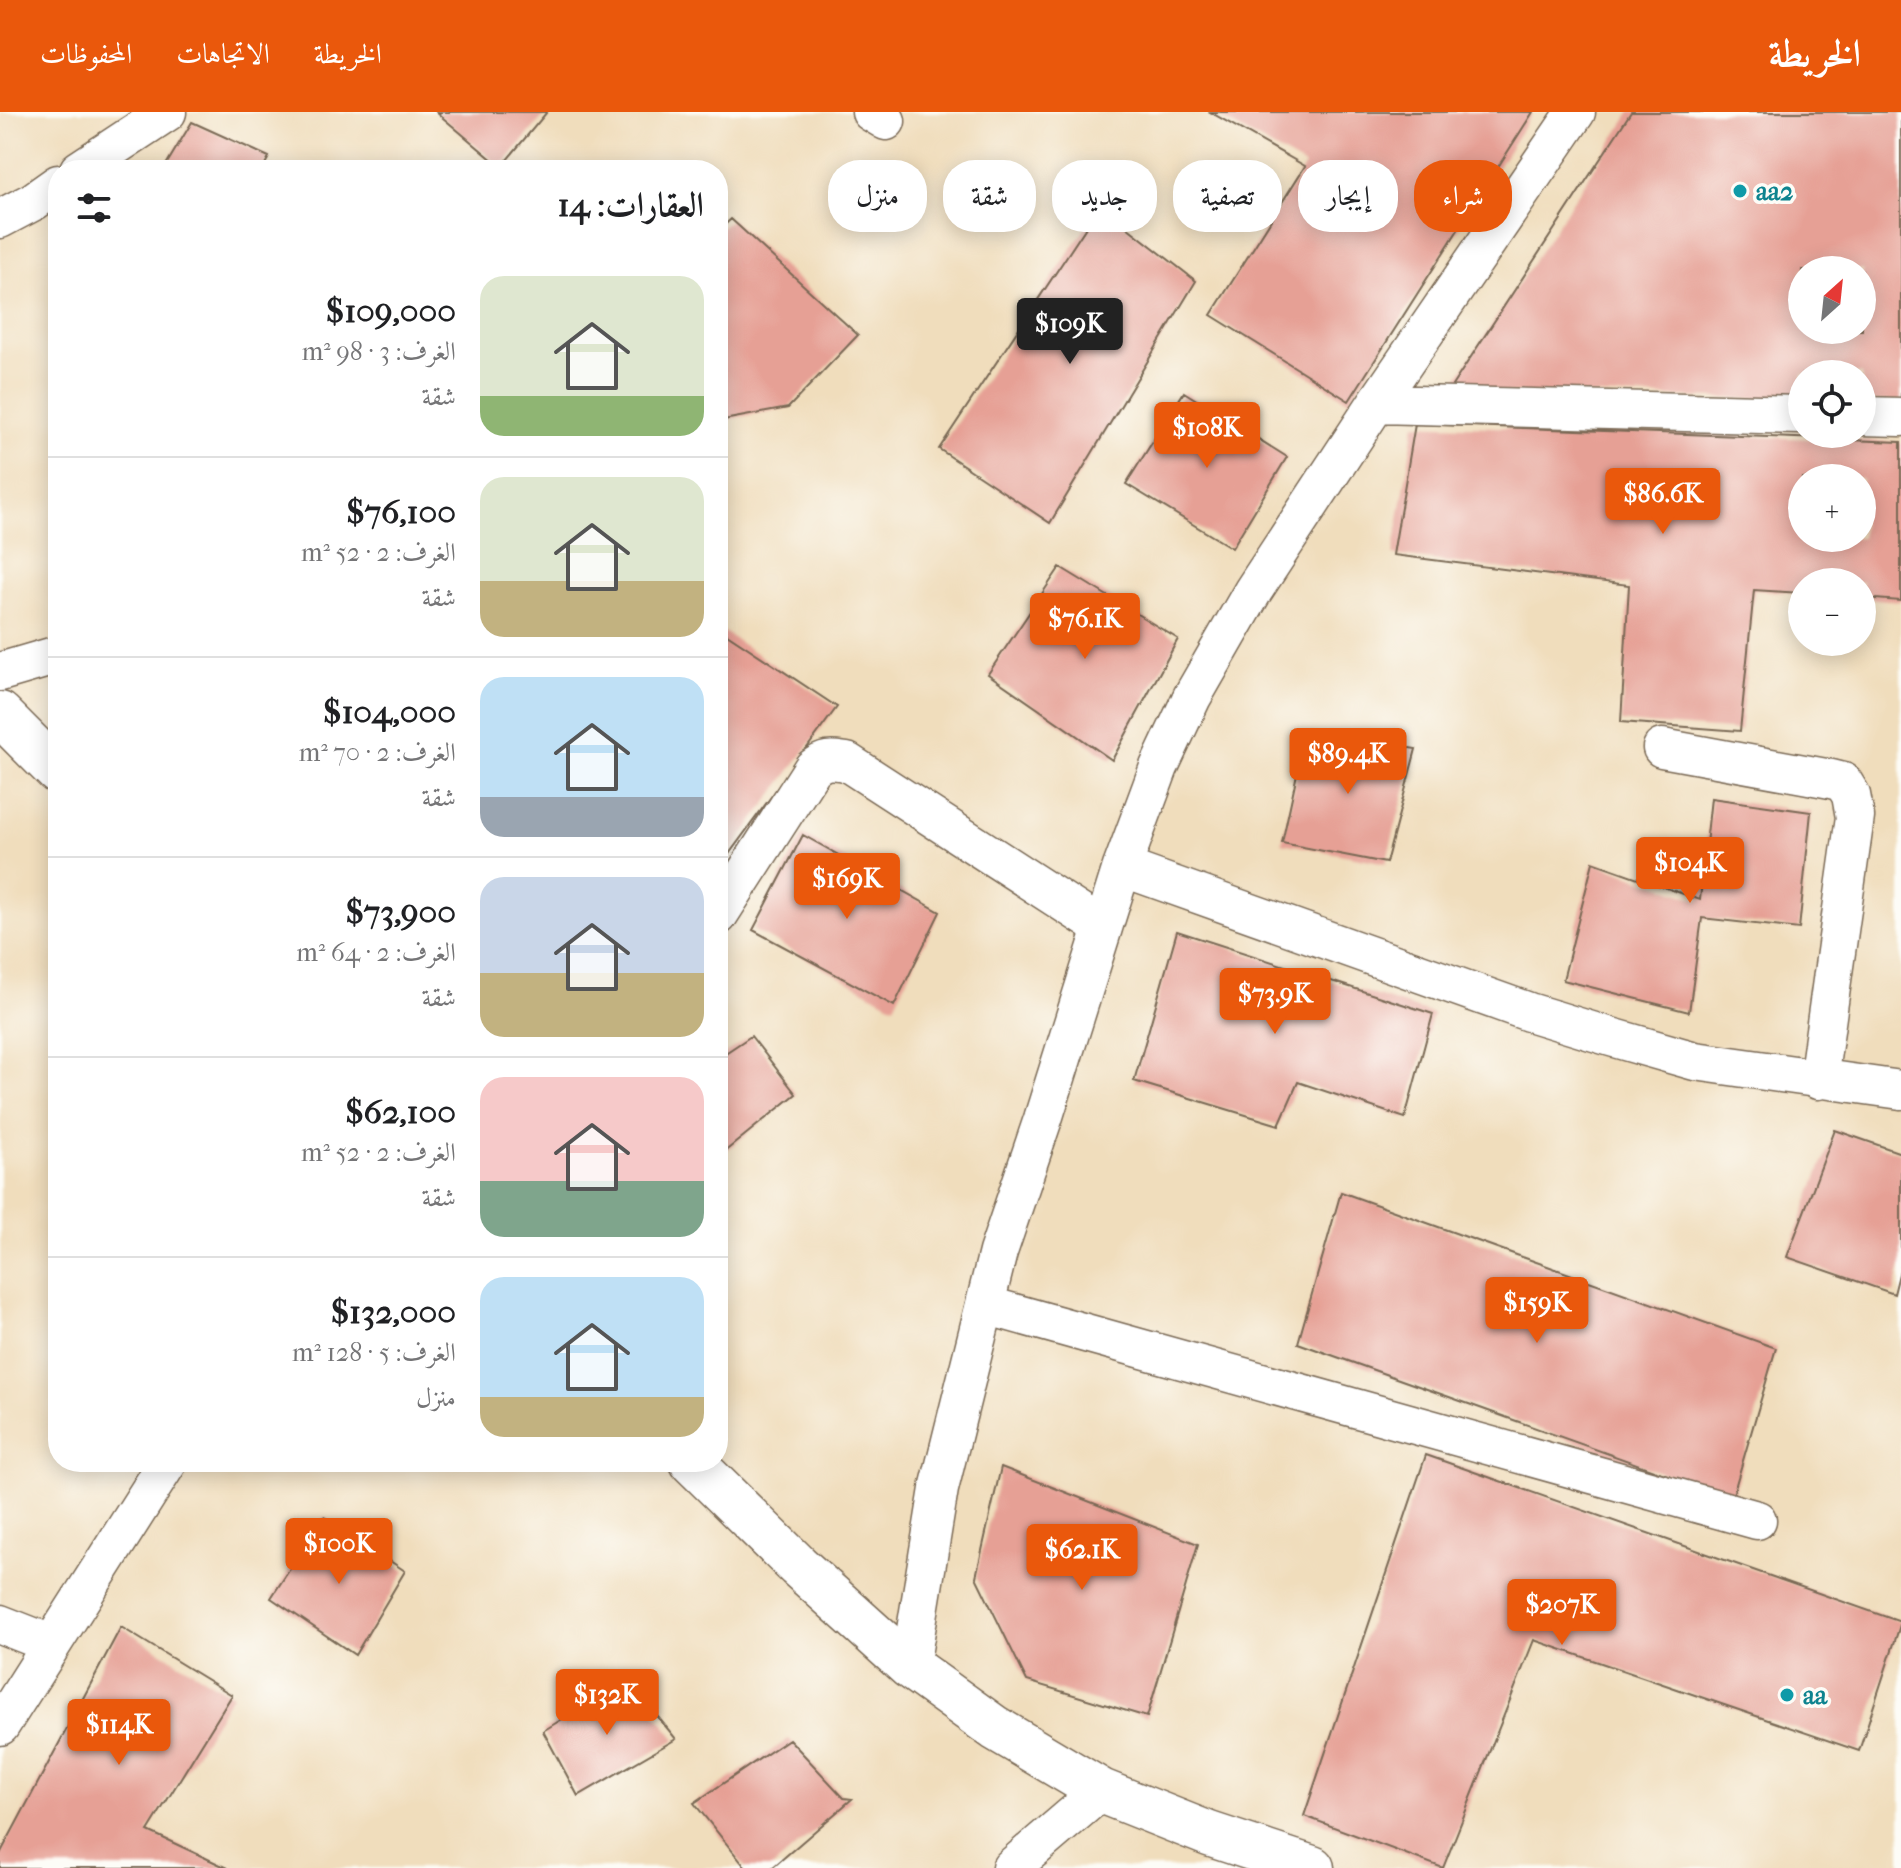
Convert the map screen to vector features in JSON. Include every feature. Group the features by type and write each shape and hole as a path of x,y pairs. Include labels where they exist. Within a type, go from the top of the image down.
{"street":[{"path":"94,160 167,112"},
{"path":"910,1667 939,1489 998,1252 1122,867 1159,767 1192,697 1253,591 1376,404 1576,112"},
{"path":"0,219 48,191"},
{"path":"1376,404 1788,415"},
{"path":"1876,416 1901,417"},
{"path":"0,672 48,658"},
{"path":"0,714 48,762"},
{"path":"1662,748 1831,779 1843,782 1851,795 1855,817 1818,1080"},
{"path":"728,900 813,768 821,761 831,760 847,762 1103,928"},
{"path":"1122,867 1556,1020 1695,1061 1901,1090"},
{"path":"985,1305 1757,1520"},
{"path":"0,1726 162,1472"},
{"path":"702,1472 798,1566 910,1667 995,1728 1101,1791 1209,1834 1312,1868"},
{"path":"0,1624 51,1644"},
{"path":"1011,1868 1101,1791"}],"building":[{"path":"436,112 547,112 507,160 493,160"},
{"path":"1210,112 1533,112 1502,160 1414,160 1414,232 1457,232 1349,401 1211,315 1263,232 1282,232 1282,202 1298,177 1298,232 1398,232 1398,160 1298,162"},
{"name":"aa2","path":"1631,112 1901,112 1901,402 1876,401 1876,360 1788,360 1788,400 1448,392"},
{"path":"192,122 269,157 267,160 169,160"},
{"path":"731,219 858,335 788,408 728,419 728,222"},
{"path":"1083,232 1133,232 1196,281 1050,523 939,449"},
{"path":"1184,392 1287,457 1232,548 1126,484"},
{"path":"1415,424 1788,438 1788,448 1876,448 1876,441 1901,442 1901,601 1876,599 1876,568 1788,568 1788,592 1754,590 1740,731 1621,722 1629,585 1393,555"},
{"path":"1060,567 1178,639 1112,760 988,674"},
{"path":"728,635 837,707 728,855"},
{"path":"1306,732 1416,749 1386,863 1282,843"},
{"path":"1711,798 1811,812 1799,929 1702,918 1689,1012 1563,980 1593,862 1700,900"},
{"path":"803,835 940,912 894,1006 753,930"},
{"path":"1177,931 1433,1014 1405,1118 1298,1082 1279,1125 1134,1081"},
{"path":"751,1036 796,1094 728,1149 728,1051"},
{"path":"1835,1130 1901,1153 1901,1266 1894,1294 1787,1257"},
{"path":"1341,1192 1776,1348 1732,1498 1298,1343"},
{"name":"aa","path":"1426,1455 1901,1622 1859,1751 1534,1640 1443,1868 1304,1816"},
{"path":"1001,1467 1198,1544 1147,1717 1027,1681 976,1577"},
{"path":"324,1517 405,1571 355,1655 271,1598"},
{"path":"121,1627 232,1695 148,1831 227,1868 0,1868 0,1854"},
{"path":"627,1679 676,1739 578,1796 543,1731"},
{"path":"789,1739 844,1798 852,1799 772,1868 746,1868 694,1803"}],"place":[{"name":"aa2","path":"1740,191"},
{"name":"aa","path":"1787,1695"}]}
